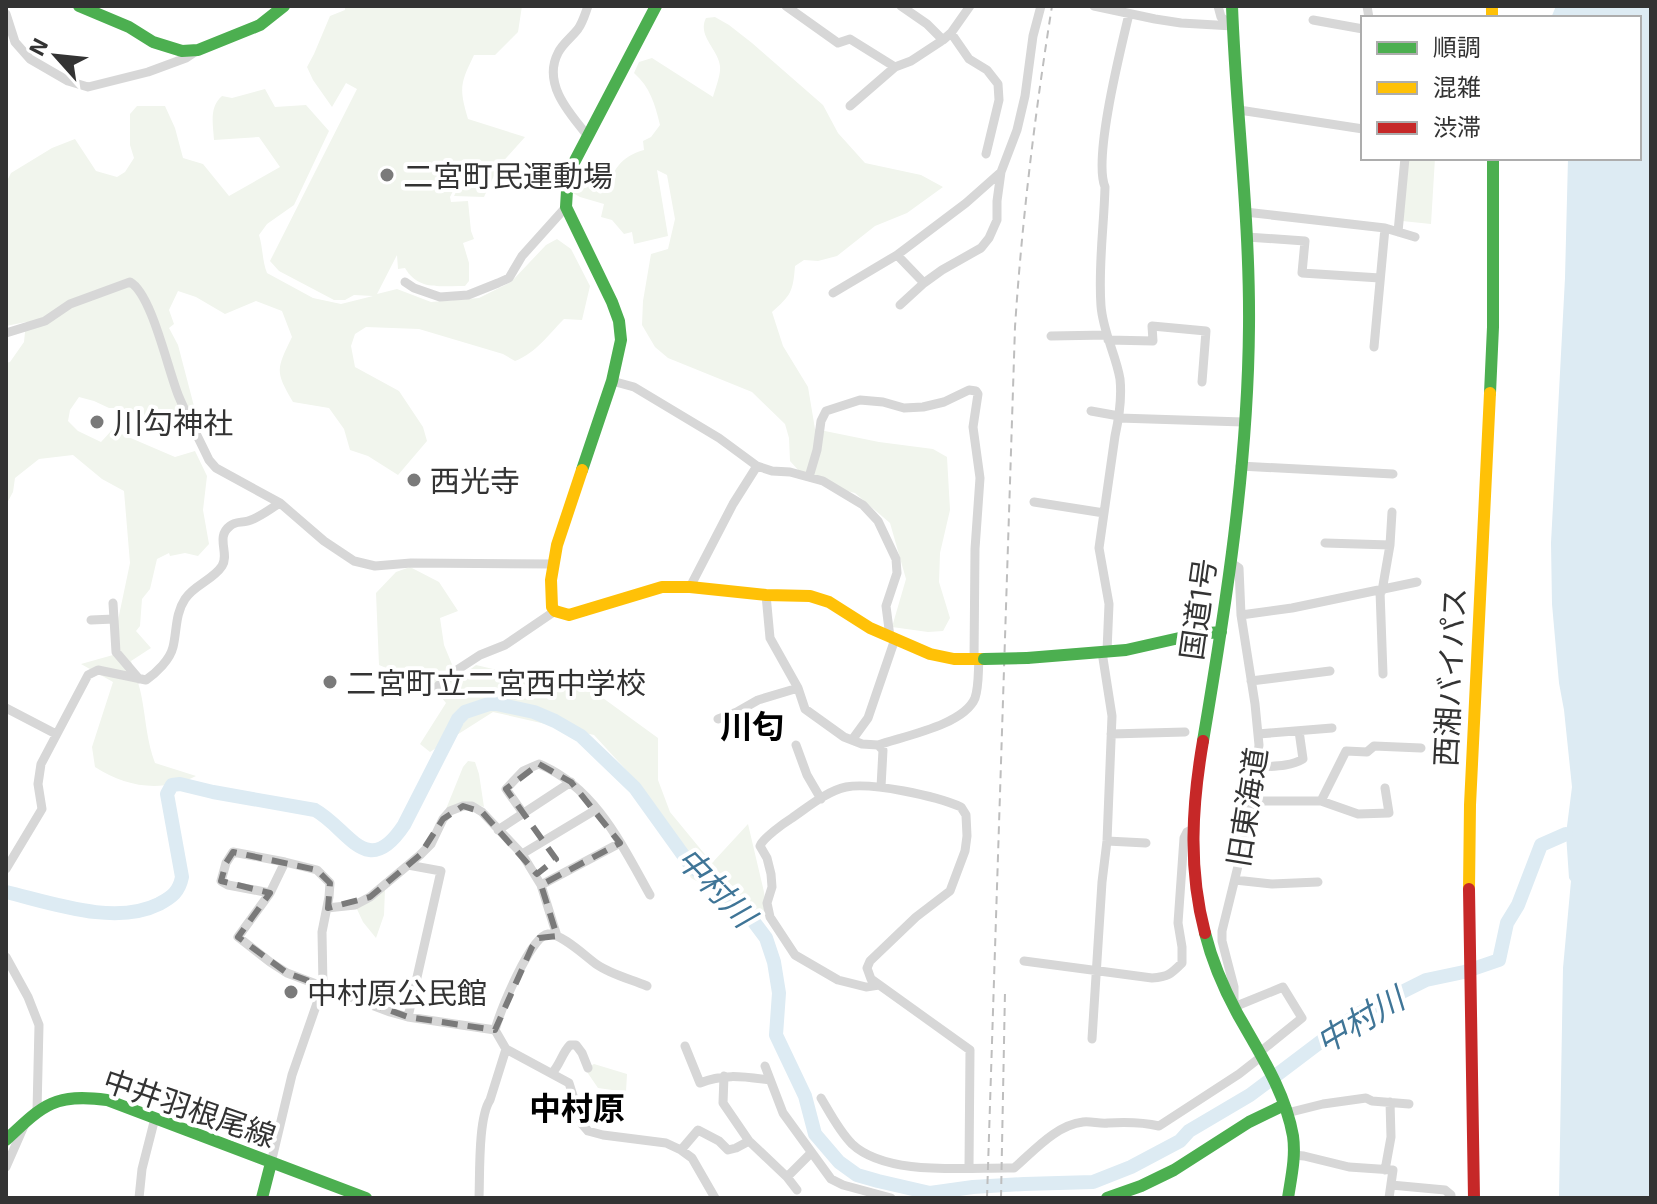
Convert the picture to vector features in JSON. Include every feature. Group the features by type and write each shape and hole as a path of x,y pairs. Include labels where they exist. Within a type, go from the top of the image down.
{"main road":[{"path":"79,6 129,27 153,42 182,51 198,50 260,25 284,6"},
{"path":"656,6 568,174 566,207 612,302 619,321 621,340 612,381 553,564 551,600 555,611 569,615 662,587 810,596 829,602 892,638 930,654 954,659 1027,658 1104,652 1159,644 1221,628"},
{"name":"国道1号","path":"1232,6 1247,237 1249,324 1230,562 1192,830 1194,880 1206,938 1218,973 1284,1104 1293,1140 1288,1198"},
{"name":"西湘バイパス","path":"1474,1198 1459,813 1481,363 1483,160"},
{"name":"西湘バイパス","path":"1464,1198 1470,792 1493,327 1493,160"},
{"name":"中井羽根尾線","path":"6,1140 37,1111 58,1100 78,1096 107,1100 366,1198"},
{"path":"1107,1198 1174,1170 1249,1122 1284,1104"},
{"path":"262,1198 271,1163"}],"street":[{"path":"588,6 580,26 558,52 554,66 556,88 562,103 588,136"},
{"path":"786,6 838,43 850,39 895,67"},
{"path":"901,6 943,40"},
{"path":"850,106 895,67 911,61 943,40 970,6"},
{"path":"900,305 942,270 981,248 989,238 997,220 1001,172 1017,130 1025,96 1033,36 1041,6"},
{"path":"1094,6 1181,23 1233,26"},
{"path":"1218,6 1221,17 1233,26"},
{"path":"6,14 15,42 30,59 68,81 88,87 148,72 186,58 198,50"},
{"path":"1092,1039 1107,841 1112,716 1104,652 1109,604 1099,548 1119,417 1120,380 1102,309 1103,151 1129,14"},
{"path":"1313,20 1361,29"},
{"path":"951,33 969,59 987,70 998,84 999,100 986,154"},
{"path":"1239,110 1361,129"},
{"path":"1398,232 1405,160"},
{"path":"833,293 897,255 1001,172"},
{"path":"405,282 440,297 468,295 509,278 522,256 566,207"},
{"path":"1245,212 1385,228 1415,237"},
{"path":"1374,347 1385,228"},
{"path":"1247,237 1305,241 1302,273 1380,278"},
{"path":"897,255 924,283"},
{"path":"6,333 45,321 70,304 130,282 137,286 151,312 180,399 209,460 216,468 280,503 340,553 354,561 375,566 411,563 553,564"},
{"path":"1051,336 1153,341 1152,326 1206,331 1202,382"},
{"path":"612,381 634,387 719,438 757,466 823,481 863,505 878,521 896,559 897,573 886,606 892,638 868,718 852,740"},
{"path":"766,595 770,638 798,688 805,709 844,737 862,744 878,745 931,729 969,708 974,699 979,659 975,549 980,478 973,427 976,391 969,390 944,402 923,407 904,408 860,400 826,411 809,477"},
{"path":"1091,411 1119,417 1243,422"},
{"path":"690,587 733,504 757,466"},
{"path":"1240,466 1393,474"},
{"path":"1034,502 1104,513"},
{"path":"6,868 42,809 38,784 41,764 91,672 98,670 139,679 151,678 171,654 179,612 187,596 223,564 223,537 227,529 234,523 250,521 280,503"},
{"path":"1383,674 1381,591 1390,545 1392,512"},
{"path":"1325,543 1390,545"},
{"name":"旧東海道","path":"1230,562 1239,568 1242,619 1258,734 1257,767 1251,801 1222,931 1234,987 1234,1007"},
{"path":"1221,628 1242,619 1417,582"},
{"path":"113,603 116,652 139,679"},
{"path":"432,691 480,655 505,645 555,611"},
{"path":"91,619 114,619"},
{"path":"1251,681 1330,671"},
{"path":"718,719 758,700 798,688"},
{"path":"6,708 56,734"},
{"path":"1258,734 1332,728"},
{"path":"1257,767 1280,766 1303,759 1299,731"},
{"path":"1111,734 1185,732"},
{"path":"796,745 807,775 821,799"},
{"path":"878,745 883,750 881,787"},
{"path":"1321,801 1346,751 1367,752 1374,746 1421,748"},
{"path":"523,813 506,789 523,771 539,764 556,771 597,809 650,895"},
{"path":"498,830 571,782"},
{"path":"879,985 866,987 846,983 795,955 770,917 767,903 772,887 767,858 760,846 763,840 780,825 845,787 881,787 950,802 961,807 966,815 965,851 950,891 916,917 870,961 867,968 871,979 970,1050 969,1167"},
{"path":"1251,801 1321,801 1358,814 1389,813 1385,788"},
{"path":"327,908 355,905 370,897 431,844 450,811 472,806 482,812 522,854 541,885 557,936"},
{"path":"522,854 597,809"},
{"path":"1024,961 1096,972 1165,977 1182,963 1178,923 1184,838 1192,830"},
{"path":"1107,841 1146,843"},
{"path":"541,885 620,843"},
{"path":"270,893 221,881 233,852 317,870 330,883 322,932 323,986 292,1075 271,1163"},
{"path":"285,862 270,893 238,937 287,973 390,1012 495,1030"},
{"path":"408,865 441,871 408,1017"},
{"path":"1235,880 1272,884 1318,882"},
{"path":"647,986 598,966 557,936 548,934 539,938 532,947 501,1009 495,1030 506,1049 569,1083 582,1124 588,1131 666,1143 681,1150 692,1158 715,1198"},
{"path":"6,957 39,1025 37,1111"},
{"path":"821,1098 852,1144 880,1161 902,1166 1014,1168 1060,1130 1073,1124 1087,1121 1101,1124 1138,1122 1159,1126 1239,1074 1302,1018 1283,987 1234,1007"},
{"path":"552,1073 570,1045 576,1045 588,1068"},
{"path":"685,1046 700,1083 724,1076 770,1080"},
{"path":"479,1198 483,1123 506,1049"},
{"path":"765,1066 783,1113 831,1179 891,1198"},
{"path":"724,1076 723,1103 749,1141 797,1190"},
{"path":"1284,1104 1323,1104 1366,1098 1409,1104"},
{"path":"1385,1170 1391,1137 1390,1102"},
{"path":"139,1198 142,1169 155,1118"},
{"path":"6,1167 25,1122"},
{"path":"681,1150 698,1130 719,1141 728,1150 749,1141"},
{"path":"787,1177 811,1153"},
{"path":"1293,1155 1349,1167 1393,1170 1389,1198"},
{"path":"1391,1185 1426,1193 1445,1190 1451,1198"}],"highlighted area":[{"path":"539,764 571,782 620,843 541,885 557,936 539,938 532,947 495,1030 408,1017 287,973 238,937 270,893 221,881 226,863 233,852 317,870 330,883 328,908 370,897 420,855 443,819 463,806 482,812 537,874 556,859 506,789"}],"shaded area":[{"path":"345,6 522,6 518,32 495,55 474,55 464,80 462,93 468,119 525,137 498,167 484,197 454,196 465,174 465,167 450,197 451,202 468,201 474,239 463,243 469,263 469,281 465,286 424,284 405,268 398,269 397,255 377,294 397,289 431,302 479,298 511,282 546,245 557,239 571,249 590,286 582,320 564,319 536,348 515,361 503,354 419,329 366,327 355,334 351,346 355,367 399,391 423,427 427,441 398,475 368,456 350,450 344,429 329,408 293,402 280,370 292,337 282,311 256,301 225,314 196,297 178,291 169,310 174,324 169,328 178,345 195,410 179,421 158,421 79,397 70,410 68,421 78,431 101,442 112,430 175,457 195,451 207,476 203,510 209,544 198,556 185,553 170,556 169,553 157,559 150,589 142,599 140,626 136,631 151,648 131,661 155,763 196,776 170,785 131,783 95,767 92,747 113,682 81,664 113,655 130,563 124,491 102,479 73,455 39,459 15,478 13,492 6,505 6,363 24,342 26,322 6,326 6,183 11,173 52,148 75,139 96,171 117,177 125,172 134,158 130,145 130,114 137,106 165,106 183,158 203,164 229,196 280,167 259,137 214,140 215,105 222,96 232,98 265,89 275,107 306,105 329,131 294,205 267,224 259,235 267,273 313,298 341,304 373,296 354,295 345,300 334,300 279,271 270,261 357,89 346,83 332,107 307,67 330,16 345,10"},
{"path":"1556,6 1651,6 1651,1198 1559,1198 1563,968 1571,881 1566,834 1572,787 1552,604 1551,543 1568,160 1641,160 1641,16 1552,16"},
{"path":"715,17 752,43 823,105 838,133 865,163 921,175 943,187 907,213 875,226 837,256 818,261 804,260 795,266 790,292 772,312 783,346 808,387 815,429 933,449 947,457 950,510 940,553 939,582 950,618 943,631 892,627 906,579 890,523 855,493 808,481 790,461 785,424 752,392 668,358 655,347 642,325 643,301 651,254 668,249 675,219 667,175 657,170 668,236 634,244 632,232 624,234 612,220 601,217 604,204 573,193 575,181 606,191 619,165 629,156 644,150 643,141 651,137 660,125 651,96 634,73 639,62 652,58 713,97 720,66 706,37 704,25 706,18"},
{"path":"1408,160 1435,160 1431,224 1402,221"},
{"path":"410,567 439,582 458,611 440,618 444,645 458,679 476,665 596,693 658,738 658,780 670,812 712,863 748,824 767,916 691,878 640,785 594,735 493,712 430,752 420,744 446,703 433,687 379,665 376,593 396,572"},
{"path":"468,761 475,762 484,807 465,803 446,809 463,767"},
{"path":"385,889 384,915 376,938 356,907"},
{"path":"594,1064 627,1074 626,1092 598,1088 585,1069"}],"waterway":[{"name":"中村川","path":"6,892 103,913 142,910 168,899 177,890 182,877 167,794 172,785 180,784 315,810 358,846 369,850 379,849 391,841 404,825 458,719 465,712 492,703 534,712 581,736 635,788 691,866 748,914 766,938 779,993 776,1035 805,1096 815,1134 839,1162 857,1175 930,1193 973,1187 1093,1182 1131,1167 1180,1141 1189,1131 1250,1095 1356,1015 1426,980 1499,960 1507,923 1518,905 1541,845 1566,834"}],"railway":[{"path":"987,1198 1015,327 1030,166 1052,6"},
{"path":"1001,1198 1005,991"}],"traffic: fast":[{"path":"79,6 129,27 153,42 182,51 198,50 260,25 284,6"},
{"path":"582,470 612,381 621,340 619,321 612,302 566,207 568,174 656,6"},
{"path":"1203,741 1234,535 1248,378 1247,246 1232,6"},
{"path":"1490,393 1493,160"},
{"path":"1027,658 1126,650 1197,634 1221,632"},
{"path":"984,659 1027,658"},
{"path":"1205,933 1223,984 1284,1103 1294,1152 1288,1198"},
{"path":"6,1140 50,1104 74,1098 107,1100 366,1198"},
{"path":"1107,1198 1174,1170 1249,1122 1284,1105"},
{"path":"262,1198 271,1163"}],"traffic: slow":[{"path":"1492,6 1492,16"},
{"path":"1469,889 1470,805 1490,393"},
{"path":"582,470 557,545 551,580 552,607 555,611 569,615 662,587 810,596 829,602 870,628 930,654 954,659 984,659"}],"traffic: jam":[{"path":"1203,741 1196,789 1194,861 1205,933"},
{"path":"1469,889 1474,1198"}],"place":[{"name":"二宮町民運動場","path":"387,175"},
{"name":"川勾神社","path":"97,422"},
{"name":"西光寺","path":"414,480"},
{"name":"二宮町立二宮西中学校","path":"330,682"},
{"name":"中村原公民館","path":"291,992"}],"district":[{"name":"川匂","path":"752,725"},
{"name":"中村原","path":"577,1107"}]}
